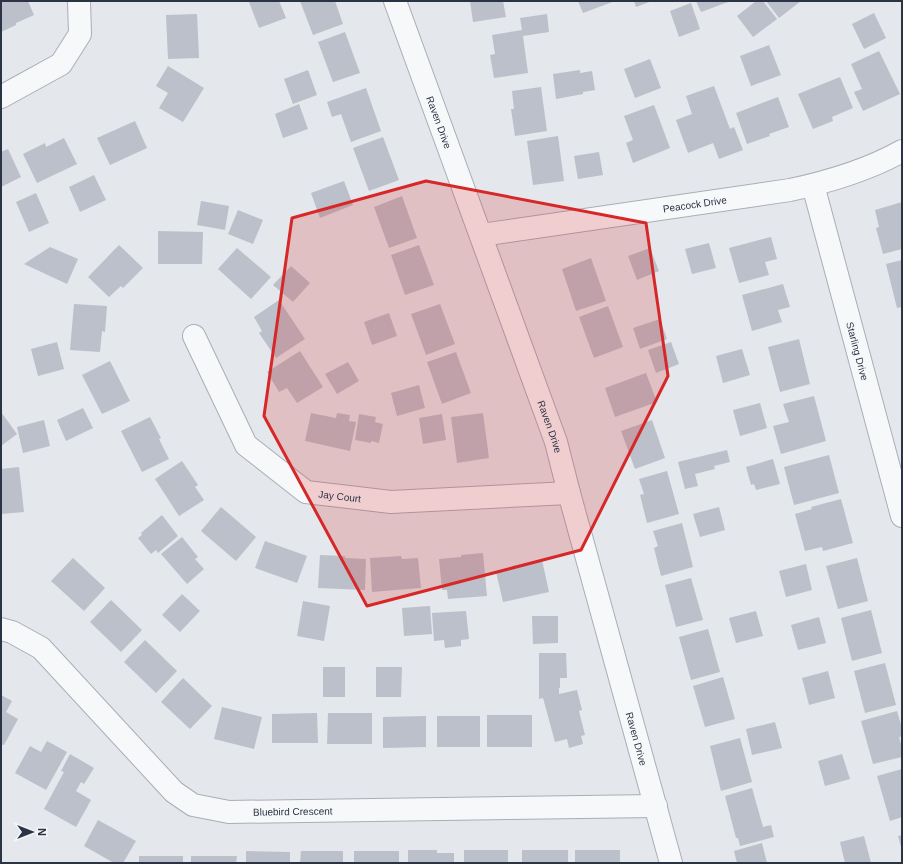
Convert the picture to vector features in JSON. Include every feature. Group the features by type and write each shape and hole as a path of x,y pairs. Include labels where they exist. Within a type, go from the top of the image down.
{"street":[{"path":"1,97 61,64 80,34 79,1"},
{"name":"Raven Drive","path":"395,1 556,442 671,863"},
{"name":"Peacock Drive","path":"481,235 813,186 857,171 890,158 902,151"},
{"name":"Starling Drive","path":"813,186 902,516"},
{"name":"Jay Court","path":"194,336 246,445 306,492 391,502 570,493"},
{"name":"Bluebird Crescent","path":"1,629 12,632 41,648 174,792 193,805 229,812 656,806"}],"highlighted area":[{"path":"426,181 646,223 668,376 581,550 367,606 264,416 292,218"}],"building":[{"path":"1,1 28,1 34,15 1,32"},
{"path":"279,1 286,18 259,28 249,2"},
{"path":"300,1 335,1 343,24 313,35"},
{"path":"470,1 503,1 506,17 473,22"},
{"path":"578,1 615,1 583,13"},
{"path":"634,1 652,1 636,7"},
{"path":"696,1 731,1 701,12"},
{"path":"756,1 763,1 777,19 753,37 737,16"},
{"path":"766,1 801,1 779,18"},
{"path":"691,3 700,29 679,37 670,11"},
{"path":"874,13 886,38 864,49 852,24"},
{"path":"197,14 199,58 168,59 166,15"},
{"path":"547,14 549,32 523,36 528,73 494,78 490,55 495,54 492,35 522,30 520,18"},
{"path":"345,32 360,73 333,82 318,42"},
{"path":"769,45 781,75 751,86 740,56"},
{"path":"879,51 900,94 863,111 854,92 862,89 851,64"},
{"path":"650,59 661,88 635,98 624,69"},
{"path":"168,66 204,88 183,122 159,108 168,93 156,86"},
{"path":"308,70 317,95 293,104 284,79"},
{"path":"580,70 580,73 592,71 595,90 556,99 553,74"},
{"path":"840,77 853,108 832,117 833,121 813,129 798,94"},
{"path":"714,86 730,129 734,127 743,150 719,159 713,143 688,153 676,120 692,114 686,96"},
{"path":"541,87 547,131 515,136 511,109 514,109 512,91"},
{"path":"366,88 381,131 351,142 341,114 332,117 327,102"},
{"path":"778,97 789,127 769,134 770,136 747,144 736,113"},
{"path":"299,104 308,129 283,138 275,114"},
{"path":"654,105 670,148 633,163 626,143 633,140 624,116"},
{"path":"135,121 147,148 110,165 97,138"},
{"path":"558,136 564,181 533,185 527,141"},
{"path":"383,137 399,180 369,191 353,148"},
{"path":"64,138 77,164 37,183 23,154 45,143 46,147"},
{"path":"8,149 21,177 1,187 1,152"},
{"path":"599,152 603,175 578,179 574,156"},
{"path":"94,175 106,200 80,212 69,187"},
{"path":"344,181 353,205 320,218 311,193"},
{"path":"36,193 49,223 29,232 16,202"},
{"path":"402,196 417,238 389,248 374,207"},
{"path":"201,201 229,206 225,230 197,225"},
{"path":"902,202 902,249 883,254 876,228 879,227 875,210"},
{"path":"238,210 263,220 253,244 228,234"},
{"path":"158,231 203,232 202,264 158,264"},
{"path":"771,237 777,259 765,262 769,275 739,283 729,248"},
{"path":"709,243 716,268 692,274 685,249"},
{"path":"119,245 143,268 123,288 121,286 109,297 88,277"},
{"path":"419,245 434,285 405,295 391,255"},
{"path":"50,247 78,259 67,284 24,264"},
{"path":"237,248 271,277 251,299 218,269"},
{"path":"650,248 659,271 637,280 628,256"},
{"path":"591,258 606,301 576,311 562,269"},
{"path":"902,260 902,307 897,308 886,264"},
{"path":"291,266 310,283 293,302 273,285"},
{"path":"783,284 790,307 778,310 782,322 752,331 742,295"},
{"path":"279,300 305,339 276,358 259,333 262,331 254,317"},
{"path":"74,304 107,306 105,332 102,331 100,352 70,350"},
{"path":"440,304 455,344 426,355 411,314"},
{"path":"608,306 623,347 594,358 579,317"},
{"path":"389,313 397,336 372,345 364,322"},
{"path":"660,319 667,339 640,349 633,328"},
{"path":"799,339 810,384 780,392 768,347"},
{"path":"57,342 64,369 38,376 31,349"},
{"path":"671,342 679,364 656,373 648,350"},
{"path":"742,349 750,375 723,383 716,356"},
{"path":"300,351 323,387 297,403 287,388 279,392 267,372"},
{"path":"456,352 471,393 442,404 427,362"},
{"path":"110,361 130,401 102,414 82,375"},
{"path":"348,362 359,381 337,394 325,374"},
{"path":"646,373 657,402 615,417 605,388"},
{"path":"419,385 425,408 397,416 391,393"},
{"path":"814,396 826,441 781,454 773,426 789,422 783,404"},
{"path":"760,403 767,428 740,436 733,410"},
{"path":"83,408 93,428 66,441 57,420"},
{"path":"1,412 17,434 1,446"},
{"path":"311,413 336,418 337,413 350,415 349,421 356,422 350,451 305,441"},
{"path":"483,413 489,458 457,463 451,417"},
{"path":"359,414 376,417 375,422 383,424 379,443 355,440"},
{"path":"442,414 446,440 423,444 419,418"},
{"path":"150,417 161,438 159,439 169,459 142,472 121,431"},
{"path":"44,420 50,446 23,453 17,427"},
{"path":"652,420 665,458 635,469 621,431"},
{"path":"727,450 730,462 714,466 715,469 695,474 698,486 685,489 678,462"},
{"path":"829,455 839,493 794,505 784,467"},
{"path":"773,459 780,484 756,490 754,484 751,485 746,467"},
{"path":"182,461 198,485 195,487 204,500 179,516 155,479"},
{"path":"19,467 24,512 1,514 1,469"},
{"path":"667,471 679,514 647,523 640,495 644,494 639,479"},
{"path":"841,499 853,543 823,551 822,547 805,551 795,514 812,509 811,507"},
{"path":"221,507 256,537 236,561 201,531"},
{"path":"719,507 725,530 700,537 693,514"},
{"path":"162,515 178,536 158,553 156,550 151,554 138,538 142,535 141,533"},
{"path":"682,523 693,567 661,576 654,548 658,546 653,531"},
{"path":"182,537 198,557 195,559 204,569 187,584 161,554"},
{"path":"265,541 307,556 297,583 255,568"},
{"path":"483,553 487,596 448,599 447,590 442,590 439,559"},
{"path":"320,555 366,559 365,590 318,588"},
{"path":"401,556 402,559 418,558 421,588 372,592 370,558"},
{"path":"73,558 105,588 84,611 51,581"},
{"path":"857,558 868,601 838,609 826,566"},
{"path":"542,560 549,592 503,602 496,572 513,568 512,566"},
{"path":"806,564 812,590 786,597 779,571"},
{"path":"691,578 703,620 676,627 665,585"},
{"path":"182,594 200,611 180,632 162,615"},
{"path":"111,600 142,630 121,652 90,622"},
{"path":"303,601 330,606 324,641 297,636"},
{"path":"430,606 432,634 404,636 402,608"},
{"path":"871,610 882,653 852,661 841,618"},
{"path":"466,611 469,639 461,640 461,646 445,648 444,640 434,641 432,613"},
{"path":"756,611 763,636 736,643 729,618"},
{"path":"532,616 558,616 558,643 533,644"},
{"path":"819,617 826,643 798,650 791,625"},
{"path":"708,629 720,672 691,680 679,637"},
{"path":"145,640 177,671 156,693 124,662"},
{"path":"539,653 566,653 567,678 560,678 559,694 577,690 582,710 579,711 585,735 581,736 583,744 569,748 567,739 555,742 543,698 539,699"},
{"path":"885,663 896,705 865,713 854,671"},
{"path":"323,667 345,667 345,697 323,697"},
{"path":"376,667 402,667 401,697 376,697"},
{"path":"828,671 835,698 809,705 802,678"},
{"path":"723,677 735,719 705,727 693,686"},
{"path":"183,678 212,706 190,729 161,702"},
{"path":"1,695 12,701 6,712 18,719 4,745 1,744"},
{"path":"222,707 262,717 254,749 214,739"},
{"path":"897,711 902,728 902,736 899,737 902,748 902,757 873,764 861,721"},
{"path":"317,713 318,743 272,743 272,714"},
{"path":"328,713 372,713 372,744 327,744"},
{"path":"487,715 532,715 532,747 487,747"},
{"path":"426,716 426,747 383,748 383,717"},
{"path":"437,716 480,716 480,747 437,747"},
{"path":"775,722 782,748 752,755 746,729"},
{"path":"740,738 752,782 721,791 710,746"},
{"path":"47,741 67,752 46,790 15,773 30,746 41,752"},
{"path":"70,754 94,768 84,784 81,782 76,791 91,800 76,827 44,809 64,772 61,771"},
{"path":"842,754 850,779 825,786 818,761"},
{"path":"902,769 902,817 890,821 877,776"},
{"path":"752,788 763,827 771,825 774,837 740,846 738,838 736,838 725,796"},
{"path":"98,820 136,841 123,863 114,863 84,846"},
{"path":"902,835 902,850 898,836"},
{"path":"864,836 871,863 845,863 840,842"},
{"path":"762,843 767,863 737,863 734,851"},
{"path":"408,850 437,850 437,853 454,853 454,863 408,863"},
{"path":"464,850 508,850 508,863 464,863"},
{"path":"522,850 568,850 568,863 522,863"},
{"path":"575,850 620,850 620,863 575,863"},
{"path":"246,851 290,852 290,863 246,863"},
{"path":"301,851 343,851 343,863 300,863"},
{"path":"354,851 399,851 399,863 354,863"},
{"path":"139,856 183,856 183,863 139,863"},
{"path":"191,856 237,856 236,863 191,863"}]}
